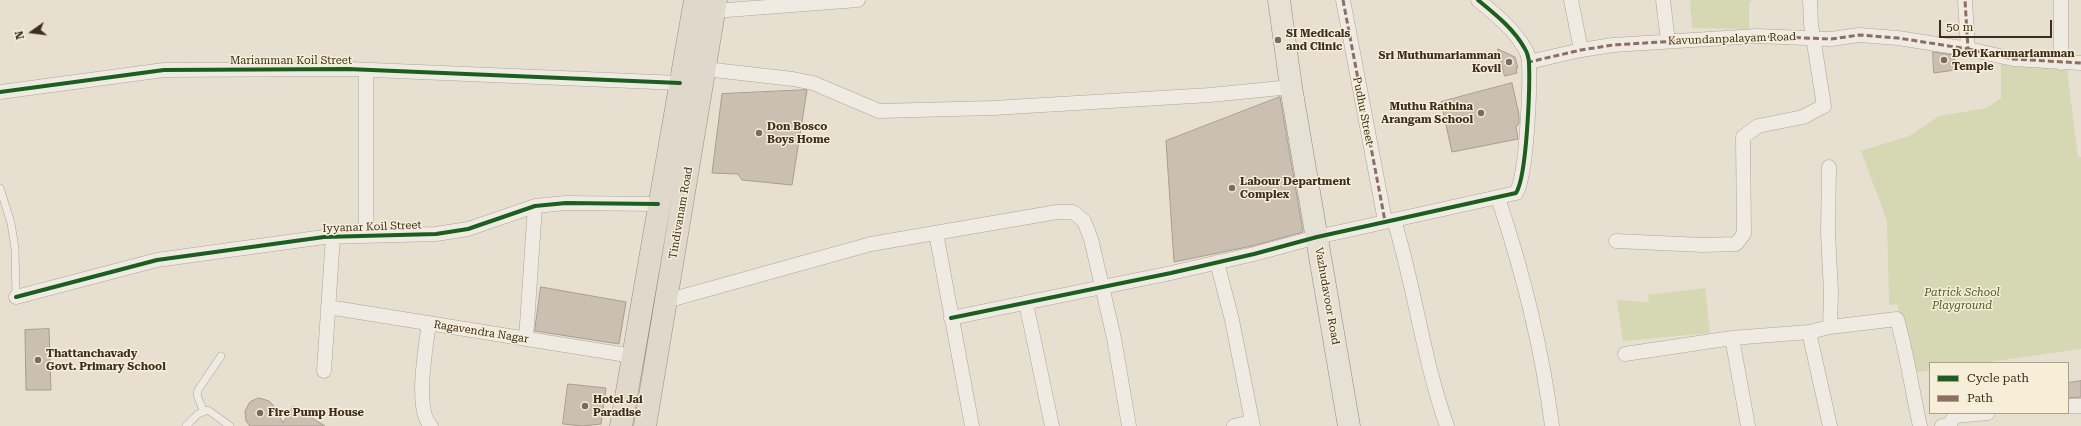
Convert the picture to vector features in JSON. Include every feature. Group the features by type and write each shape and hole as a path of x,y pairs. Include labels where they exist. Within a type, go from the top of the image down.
{"highway":[{"path":"621,426 658,204 694,2"},
{"name":"Tindivanam Road","path":"645,426 705,69 719,6"}],"main road":[{"name":"Vazhudavoor Road","path":"1279,0 1290,87 1349,426"}],"street":[{"path":"694,2 719,6 858,0"},
{"name":"Pudhu Street","path":"1343,0 1390,221 1414,293 1427,358 1447,426"},
{"path":"951,318 1217,262 1317,237 1516,194 1520,186 1526,140 1529,62 1525,49 1499,16 1478,0"},
{"path":"1572,0 1580,50"},
{"path":"1663,0 1668,41"},
{"path":"1616,242 1703,245 1736,244 1744,234 1743,137 1758,126 1803,117 1824,106 1813,37 1810,0"},
{"path":"1964,0 1968,50"},
{"path":"2061,0 2061,63"},
{"name":"Kavundanpalayam Road","path":"1529,62 1580,50 1668,41 1757,36 1813,37 1831,39 1859,36 1898,38 2013,59 2081,63"},
{"path":"705,69 793,79 813,83 879,111 993,108 1210,95 1290,87"},
{"name":"Mariamman Koil Street","path":"1,89 164,70 366,70 680,83"},
{"path":"366,70 366,235"},
{"path":"1829,167 1828,233 1831,292 1830,327"},
{"path":"1498,198 1520,270 1548,394 1552,426"},
{"name":"Iyyanar Koil Street","path":"16,297 157,260 333,236 436,234 468,229 535,206 566,203 658,204"},
{"path":"526,339 535,206"},
{"path":"666,300 871,244 1057,212 1073,212 1084,221 1091,239 1114,338 1130,426"},
{"path":"936,233 972,426"},
{"path":"324,370 333,236"},
{"path":"1217,262 1232,320 1252,424 1234,426"},
{"path":"1026,303 1052,426"},
{"name":"Ragavendra Nagar","path":"328,307 633,356"},
{"path":"1625,354 1732,338 1809,332 1830,327 1896,319 1906,348 1911,385 1920,426"},
{"path":"429,323 423,381 424,414 427,422 431,426"},
{"path":"1809,332 1830,426"},
{"path":"1732,338 1748,426"},
{"path":"2069,406 2081,406"},
{"path":"1947,426 1955,416 1977,414"}],"lane":[{"path":"0,188 11,223 15,248 16,297"},
{"path":"203,410 197,395 198,390 221,356"},
{"path":"186,426 203,410"},
{"path":"203,410 213,412 230,426"}],"green space":[{"path":"1690,0 1752,0 1749,4 1749,29 1692,28"},
{"name":"Patrick School Playground","path":"2001,63 2067,70 2078,157 2081,157 2081,349 1988,362 1929,362 1929,370 1914,373 1897,304 1891,305 1889,303 1887,221 1861,151 1909,136 1939,116 1987,108 2001,98"},
{"path":"1705,288 1710,333 1623,341 1617,300 1649,302 1648,295"}],"building":[{"name":"Sri Muthumariamman Kovil","path":"1498,49 1515,57 1518,68 1516,68 1517,73 1505,76"},
{"name":"Devi Karumariamman Temple","path":"1933,52 1954,55 1955,70 1934,73"},
{"name":"Muthu Rathina Arangam School","path":"1512,83 1519,115 1519,124 1516,126 1518,139 1452,152 1441,102"},
{"name":"Don Bosco Boys Home","path":"807,90 792,185 742,180 738,174 712,173 722,94"},
{"name":"Labour Department Complex","path":"1280,97 1303,232 1252,246 1174,262 1166,141"},
{"path":"541,287 626,302 619,344 535,331"},
{"name":"Thattanchavady Govt. Primary School","path":"49,329 51,390 26,390 25,330"},
{"path":"2081,381 2081,397 2069,398 2069,383"},
{"name":"Hotel Jai Paradise","path":"568,384 606,388 601,424 583,426 563,424"},
{"path":"259,398 269,401 273,405 283,423 293,406 325,426 250,426 246,421 245,411 250,402"}],"marked path":[{"path":"1343,0 1385,221"},
{"path":"1529,64 1529,62 1581,50 1613,45 1757,36 1831,39 1859,35 1898,38 1968,49 1965,0"},
{"path":"1968,49 2013,59 2081,63"}],"cycle path":[{"path":"951,318 1171,273 1254,254 1317,237 1516,193 1520,184 1525,151 1529,60 1526,50 1521,42 1504,22 1478,0"},
{"path":"0,92 164,70 348,69 680,83"},
{"path":"16,297 157,260 324,237 436,234 468,229 535,206 566,203 658,204"}],"place":[{"name":"SI Medicals and Clinic","path":"1278,40"},
{"name":"Devi Karumariamman Temple","path":"1944,60"},
{"name":"Sri Muthumariamman Kovil","path":"1509,62"},
{"name":"Muthu Rathina Arangam School","path":"1481,113"},
{"name":"Don Bosco Boys Home","path":"759,133"},
{"name":"Labour Department Complex","path":"1232,188"},
{"name":"Thattanchavady Govt. Primary School","path":"38,360"},
{"name":"Hotel Jai Paradise","path":"585,406"},
{"name":"Fire Pump House","path":"260,413"}]}
